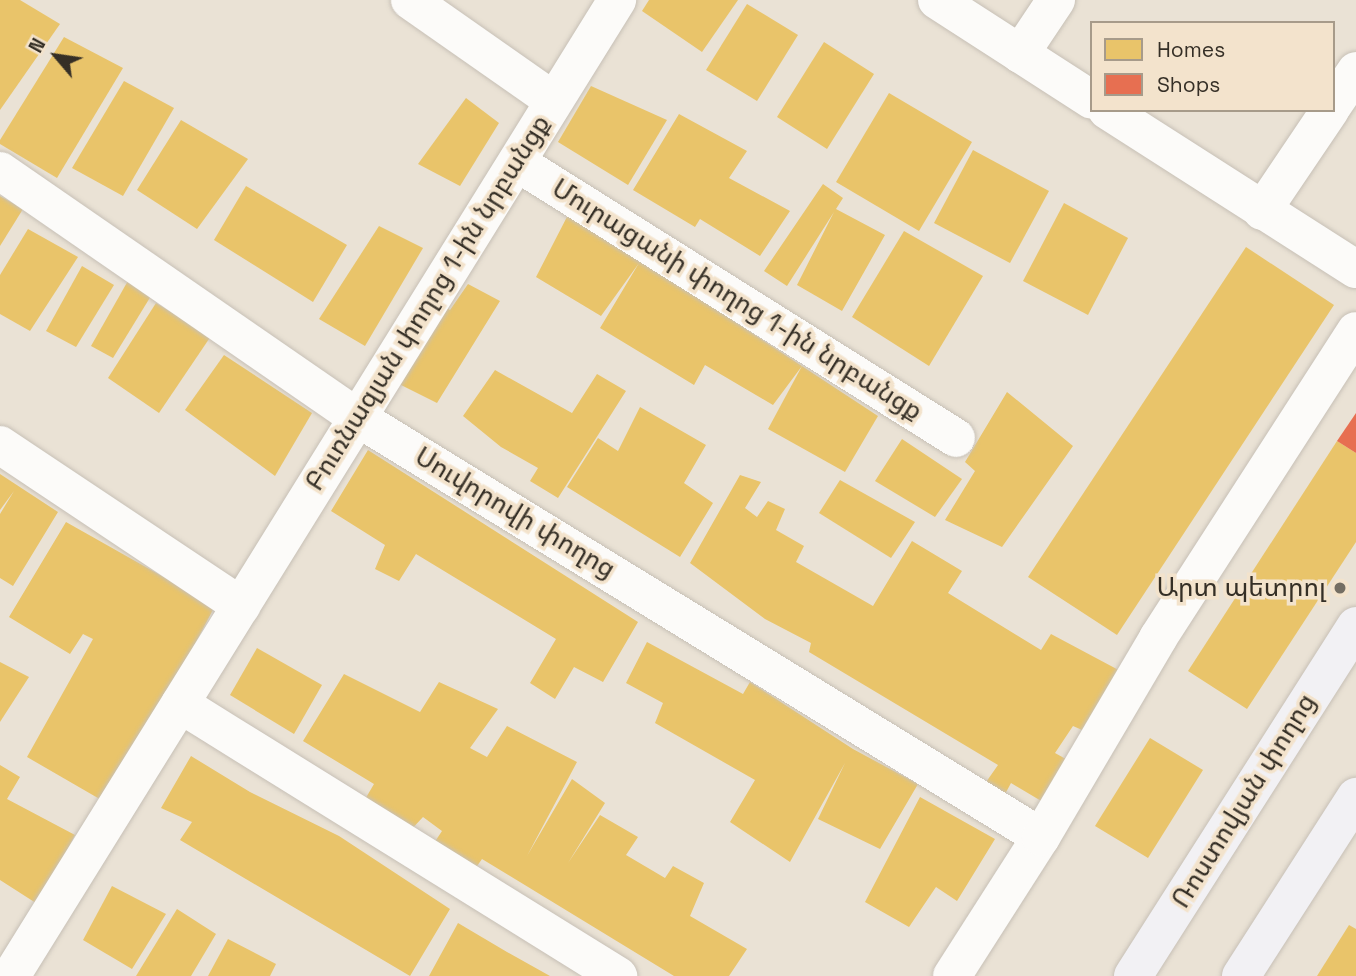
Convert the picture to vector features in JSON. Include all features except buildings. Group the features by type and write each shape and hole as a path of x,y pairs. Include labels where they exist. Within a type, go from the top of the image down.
{"main road":[{"name":"Ռոստովյան փողոց","path":"1133,976 1356,626"},
{"path":"1241,976 1356,797"}],"street":[{"path":"410,0 553,100"},
{"name":"Բուռնազյան փողոց 1-ին նրբանցք","path":"10,976 617,0"},
{"path":"937,0 1090,99"},
{"path":"1020,54 1056,0"},
{"path":"1335,102 1356,71"},
{"path":"1110,112 1356,269"},
{"path":"1262,211 1329,112"},
{"name":"Մուրացանի փողոց 1-ին նրբանցք","path":"518,163 956,438"},
{"name":"Սուվորովի փողոց","path":"0,171 358,418 1041,837"},
{"path":"952,976 1041,837 1158,638 1356,331"},
{"path":"0,445 241,606"},
{"path":"180,704 618,976"}],"place":[{"name":"Արտ պետրոլ","path":"1340,588"}]}
